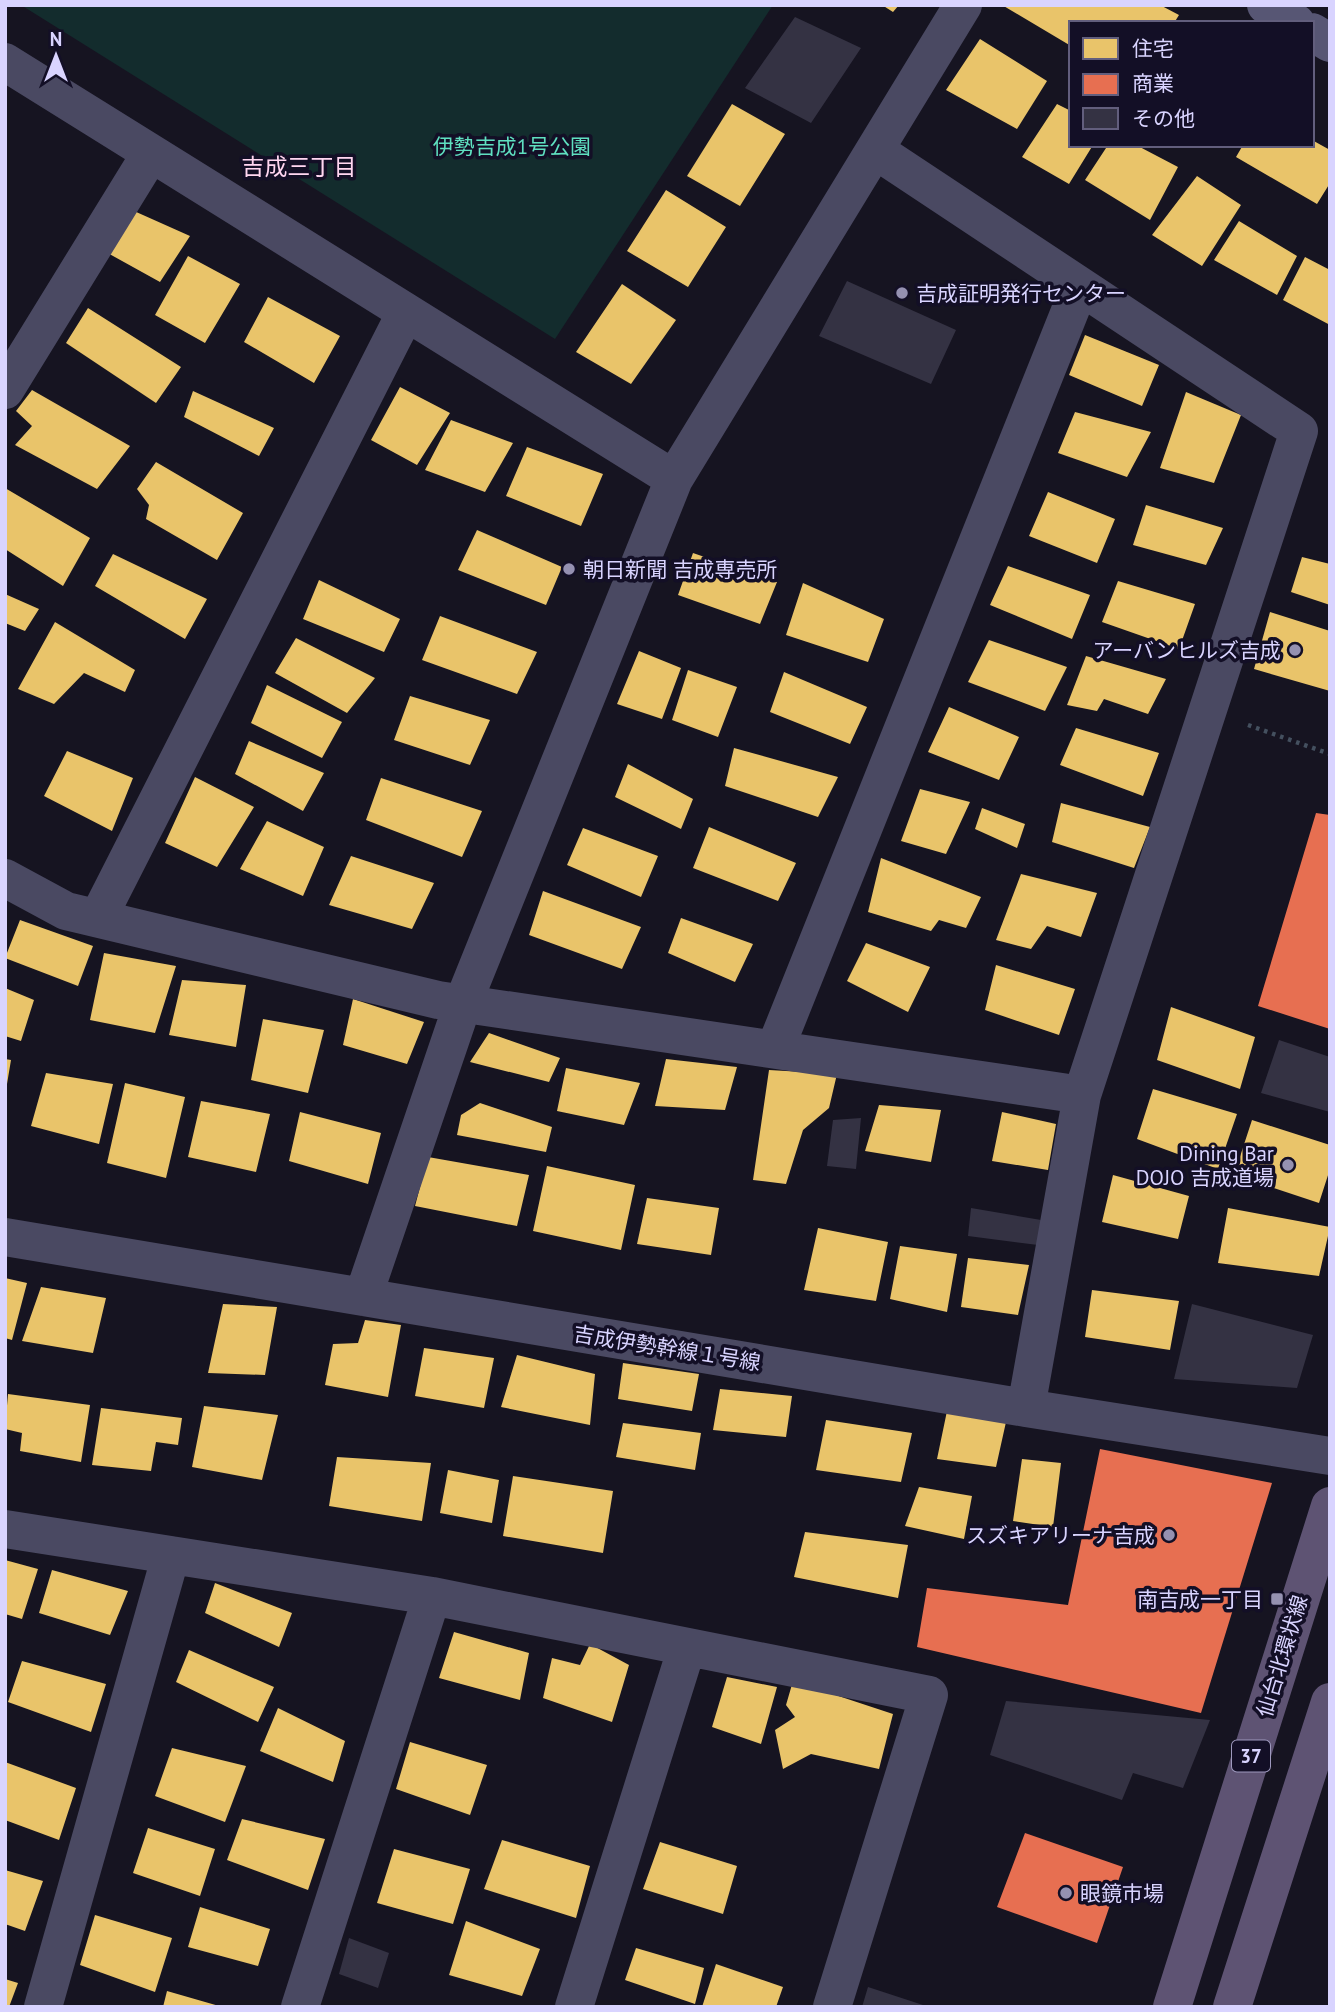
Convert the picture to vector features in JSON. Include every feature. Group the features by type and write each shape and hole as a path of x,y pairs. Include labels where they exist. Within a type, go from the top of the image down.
{"main road":[{"name":"仙台北環状線","path":"1172,2007 1330,1506"},
{"path":"1232,2007 1330,1702"}],"street":[{"path":"363,1297 463,1003 674,479 963,5"},
{"path":"1266,5 1293,21"},
{"path":"1314,34 1330,43"},
{"path":"5,62 674,479"},
{"path":"875,150 1299,431 1082,1095 1026,1408"},
{"path":"5,390 151,153"},
{"path":"775,1049 1080,286"},
{"path":"98,918 406,312"},
{"path":"5,878 66,911 438,1000 1082,1095"},
{"name":"吉成伊勢幹線１号線","path":"5,1237 1026,1408 1330,1456"},
{"path":"5,1529 432,1596 929,1695 832,2007"},
{"path":"43,2007 171,1555"},
{"path":"300,2007 432,1596"},
{"path":"574,2007 687,1647"}],"path":[{"path":"1208,711 1330,754"}],"green space":[{"name":"伊勢吉成1号公園","path":"21,5 773,5 555,339"}],"building: 住宅":[{"path":"882,5 899,5 893,12"},
{"path":"1002,5 1160,5 1179,15 1175,21 1069,21 1069,45"},
{"path":"980,39 1047,81 1017,129 946,90"},
{"path":"732,104 785,134 740,206 687,176"},
{"path":"1057,104 1069,110 1069,147 1092,147 1069,184 1022,157"},
{"path":"1314,141 1330,150 1330,183 1317,204 1236,157 1242,147 1314,147"},
{"path":"1107,147 1140,147 1178,167 1150,220 1085,180"},
{"path":"1197,176 1241,205 1202,266 1152,235"},
{"path":"666,190 726,227 688,287 627,251"},
{"path":"134,211 190,236 160,282 104,251"},
{"path":"1239,221 1297,256 1277,295 1214,260"},
{"path":"188,256 240,284 205,343 155,315"},
{"path":"1305,257 1330,270 1330,325 1283,300"},
{"path":"622,284 676,320 631,384 576,352"},
{"path":"268,297 340,336 314,383 244,342"},
{"path":"88,308 181,367 156,403 66,343"},
{"path":"1085,335 1159,365 1142,406 1069,375"},
{"path":"400,387 450,413 417,465 371,440"},
{"path":"32,390 130,446 97,489 15,445 32,426 16,411"},
{"path":"193,391 274,428 259,456 184,417"},
{"path":"1186,392 1241,415 1214,483 1160,468"},
{"path":"1075,412 1151,432 1127,477 1058,453"},
{"path":"451,420 513,443 485,492 425,470"},
{"path":"527,447 603,474 581,526 506,496"},
{"path":"156,462 243,513 217,560 146,519 149,505 137,489"},
{"path":"5,488 90,538 63,586 5,549"},
{"path":"1048,492 1115,519 1097,563 1029,536"},
{"path":"1146,505 1223,528 1206,565 1133,545"},
{"path":"477,530 562,567 546,605 458,570"},
{"path":"693,553 777,582 760,624 678,595"},
{"path":"113,554 207,599 185,639 95,586"},
{"path":"1302,557 1330,564 1330,605 1291,592"},
{"path":"1008,566 1090,595 1072,639 990,605"},
{"path":"319,580 400,619 384,652 303,619"},
{"path":"1118,581 1195,604 1179,649 1102,622"},
{"path":"803,583 884,619 868,662 786,635"},
{"path":"5,594 39,609 25,631 5,623"},
{"name":"アーバンヒルズ吉成","path":"1270,612 1330,631 1330,691 1254,669"},
{"path":"440,616 537,652 517,694 422,660"},
{"path":"55,622 135,670 125,692 84,673 54,704 18,689"},
{"path":"296,638 375,678 347,713 275,673"},
{"path":"989,640 1067,667 1045,711 968,682"},
{"path":"639,651 681,668 662,719 617,704"},
{"path":"1086,656 1166,679 1148,714 1104,699 1097,711 1067,705"},
{"path":"688,670 737,687 718,737 672,720"},
{"path":"784,672 867,707 850,744 770,712"},
{"path":"267,685 342,722 322,758 251,723"},
{"path":"410,696 490,720 470,765 394,740"},
{"path":"949,707 1019,737 999,780 928,752"},
{"path":"1076,728 1159,753 1143,796 1060,765"},
{"path":"249,741 324,773 303,811 235,774"},
{"path":"734,748 838,777 818,817 725,786"},
{"path":"67,751 133,778 112,831 44,796"},
{"path":"628,764 693,799 681,829 615,797"},
{"path":"195,777 254,807 217,867 165,843"},
{"path":"381,778 482,811 462,857 366,820"},
{"path":"920,789 970,802 946,854 901,841"},
{"path":"1061,803 1150,827 1134,868 1052,842"},
{"path":"982,808 1025,824 1017,848 975,829"},
{"path":"267,821 324,847 303,896 240,869"},
{"path":"709,827 796,863 778,901 693,868"},
{"path":"583,828 658,856 641,897 567,865"},
{"path":"351,856 434,883 412,929 329,905"},
{"path":"881,858 981,897 966,928 939,920 931,931 868,912"},
{"path":"1021,874 1097,893 1081,937 1047,926 1031,949 996,940"},
{"path":"543,891 641,927 622,969 529,935"},
{"path":"681,918 753,944 735,982 668,953"},
{"path":"20,920 93,946 78,986 5,958"},
{"path":"866,943 930,967 908,1012 847,981"},
{"path":"104,953 176,966 155,1033 90,1020"},
{"path":"996,965 1075,989 1059,1035 985,1010"},
{"path":"182,980 246,985 236,1047 169,1035"},
{"path":"5,988 34,1000 21,1041 5,1036"},
{"path":"353,999 424,1022 407,1064 343,1045"},
{"path":"1171,1007 1255,1037 1240,1089 1157,1060"},
{"path":"263,1019 324,1030 308,1093 251,1080"},
{"path":"489,1033 560,1058 549,1082 470,1062"},
{"path":"5,1059 11,1060 7,1084 5,1084"},
{"path":"666,1059 737,1067 725,1110 655,1106"},
{"path":"566,1068 640,1083 624,1125 557,1111"},
{"path":"769,1070 837,1074 829,1108 803,1130 786,1184 753,1180"},
{"path":"46,1073 113,1084 99,1144 31,1126"},
{"path":"125,1083 185,1097 166,1178 107,1163"},
{"path":"1153,1089 1237,1114 1218,1169 1137,1139"},
{"path":"201,1101 270,1114 256,1172 188,1157"},
{"path":"480,1103 552,1127 546,1152 457,1135 461,1115"},
{"path":"879,1105 941,1110 931,1162 865,1151"},
{"path":"300,1112 381,1133 368,1184 289,1161"},
{"path":"1002,1112 1056,1124 1048,1170 992,1161"},
{"path":"1252,1120 1330,1145 1330,1169 1319,1203 1234,1175"},
{"path":"428,1157 529,1175 517,1226 415,1206"},
{"path":"547,1166 635,1185 621,1250 533,1231"},
{"path":"1113,1175 1189,1196 1178,1239 1102,1222"},
{"path":"647,1198 719,1208 711,1255 637,1244"},
{"path":"1228,1208 1330,1227 1319,1276 1218,1263"},
{"path":"818,1228 888,1242 876,1301 804,1290"},
{"path":"900,1246 957,1254 947,1312 890,1299"},
{"path":"968,1258 1029,1265 1018,1315 961,1307"},
{"path":"5,1278 27,1283 12,1340 5,1338"},
{"path":"41,1287 106,1298 93,1353 22,1341"},
{"path":"1092,1290 1179,1301 1170,1350 1085,1337"},
{"path":"223,1304 277,1307 265,1375 208,1373"},
{"path":"365,1320 401,1325 388,1397 325,1385 333,1344 358,1343"},
{"path":"424,1348 494,1358 484,1408 415,1396"},
{"path":"517,1355 595,1374 590,1425 501,1407"},
{"path":"623,1363 699,1374 692,1411 618,1399"},
{"path":"720,1389 792,1396 786,1437 713,1430"},
{"path":"8,1394 90,1405 81,1462 20,1451 22,1433 5,1429"},
{"path":"204,1406 278,1415 262,1480 192,1467"},
{"path":"101,1408 182,1418 178,1445 156,1442 151,1471 92,1465"},
{"path":"947,1411 1006,1422 996,1467 937,1459"},
{"path":"826,1420 912,1433 901,1482 816,1470"},
{"path":"623,1423 701,1433 695,1470 616,1457"},
{"path":"337,1457 431,1463 422,1521 329,1506"},
{"path":"1022,1459 1061,1463 1053,1527 1013,1521"},
{"path":"448,1470 499,1480 492,1523 440,1513"},
{"path":"513,1476 613,1491 603,1553 503,1536"},
{"path":"919,1487 972,1496 964,1539 905,1526"},
{"path":"805,1532 908,1545 898,1598 794,1577"},
{"path":"5,1560 38,1569 22,1619 5,1614"},
{"path":"52,1570 128,1591 110,1635 39,1613"},
{"path":"215,1583 292,1613 279,1647 205,1613"},
{"path":"454,1632 529,1653 520,1700 439,1678"},
{"path":"590,1644 629,1665 612,1722 543,1698 552,1658 580,1665"},
{"path":"189,1650 274,1687 258,1722 176,1682"},
{"path":"22,1661 106,1684 91,1732 8,1702"},
{"path":"727,1677 777,1687 761,1744 712,1727"},
{"path":"793,1681 893,1714 879,1769 811,1754 783,1769 775,1730 795,1717 786,1705"},
{"path":"278,1708 345,1741 333,1782 260,1751"},
{"path":"410,1742 487,1765 470,1815 396,1789"},
{"path":"172,1748 246,1766 225,1822 155,1796"},
{"path":"5,1762 76,1788 59,1840 5,1820"},
{"path":"242,1819 325,1839 308,1890 227,1860"},
{"path":"148,1828 215,1849 200,1896 133,1873"},
{"path":"502,1840 590,1866 576,1918 484,1889"},
{"path":"660,1842 737,1866 723,1914 643,1889"},
{"path":"394,1849 470,1869 453,1924 377,1903"},
{"path":"5,1870 43,1881 25,1931 5,1924"},
{"path":"200,1907 270,1929 258,1966 188,1947"},
{"path":"95,1915 172,1938 155,1992 80,1965"},
{"path":"466,1921 540,1949 522,1996 449,1975"},
{"path":"636,1948 704,1968 695,2004 625,1980"},
{"path":"716,1964 783,1987 776,2007 702,2007"},
{"path":"5,1979 18,1983 9,2007 5,2007"},
{"path":"167,1991 219,2006 219,2007 163,2007"}],"building: 商業":[{"path":"1316,813 1330,815 1330,1029 1258,1006"},
{"name":"スズキアリーナ吉成","path":"1100,1449 1272,1483 1201,1713 917,1647 927,1588 1068,1605"},
{"path":"1025,1833 1123,1867 1097,1943 997,1907"}],"building: その他":[{"path":"795,17 861,48 811,123 745,88"},
{"path":"847,281 956,330 931,384 819,336"},
{"path":"1279,1040 1330,1057 1330,1112 1261,1093"},
{"path":"861,1118 856,1169 827,1166 833,1120"},
{"path":"971,1208 1041,1220 1038,1245 968,1236"},
{"path":"1192,1304 1313,1335 1297,1388 1174,1379"},
{"path":"1006,1701 1210,1720 1183,1788 1133,1773 1122,1800 990,1755"},
{"path":"349,1938 389,1953 378,1988 339,1974"},
{"path":"868,1987 926,2006 926,2007 862,2007"}],"place":[{"name":"吉成証明発行センター","path":"902,293"},
{"name":"朝日新聞 吉成専売所","path":"569,569"},
{"name":"アーバンヒルズ吉成","path":"1295,650"},
{"name":"Dining Bar DOJO 吉成道場","path":"1288,1165"},
{"name":"スズキアリーナ吉成","path":"1169,1535"},
{"name":"南吉成一丁目","path":"1277,1599"},
{"name":"眼鏡市場","path":"1066,1893"}],"district":[{"name":"吉成三丁目","path":"299,166"}]}
